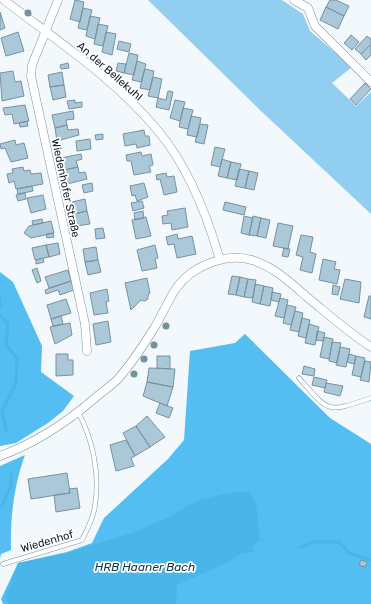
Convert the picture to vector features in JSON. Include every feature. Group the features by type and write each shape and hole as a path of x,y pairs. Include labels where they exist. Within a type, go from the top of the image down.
{"street":[{"name":"An der Bellekuhl","path":"4,0 91,67 129,99 159,132 182,167 197,196 220,260"},
{"name":"Wiedenhofer Straße","path":"58,0 32,65 31,76 85,324 87,351"},
{"path":"294,0 308,8 315,26 371,82"},
{"path":"0,456 20,449 49,433 78,412 118,379 154,329 178,287 191,274 220,260 236,258 248,260 271,268 355,336 371,347"}],"lane":[{"path":"299,378 324,406 338,409 371,398"},
{"name":"Wiedenhof","path":"3,564 82,540 95,506 96,469 87,428 78,412"}],"shaded area":[{"path":"148,0 282,0 303,14 310,31 352,67 332,83 356,106 371,92 371,214 261,111"},
{"path":"0,272 13,282 42,346 41,372 74,396 63,411 48,423 16,443 0,446"},
{"path":"245,334 330,418 371,444 371,604 3,604 1,599 18,563 67,552 92,543 104,518 168,459 184,440 190,351 235,343"},
{"path":"25,455 15,490 11,526 11,550 1,554 0,559 0,466"}],"water":[{"name":"HRB Haaner Bach","path":"249,491 256,503 260,541 229,562 177,585 176,604 8,604 6,596 18,563 67,553 135,532 171,516 196,501 223,494"}],"building":[{"path":"75,0 84,2 80,22 70,19"},
{"path":"330,0 336,0 349,6 344,16 326,7"},
{"path":"326,7 344,16 338,29 320,20"},
{"path":"83,8 92,10 87,30 78,28"},
{"path":"0,12 5,28 0,30"},
{"path":"90,16 100,18 95,39 86,36"},
{"path":"98,24 108,26 103,46 94,44"},
{"path":"18,32 24,51 6,56 1,38"},
{"path":"106,32 116,34 112,55 102,52"},
{"path":"351,35 359,42 352,50 344,43"},
{"path":"367,36 371,39 371,44 361,54 355,49"},
{"path":"119,41 131,44 129,52 117,49"},
{"path":"371,44 371,55 366,60 361,54"},
{"path":"129,53 138,55 134,75 124,73"},
{"path":"137,61 146,64 141,82 132,80"},
{"path":"68,63 69,68 61,69 60,65"},
{"path":"118,63 126,64 124,73 116,71"},
{"path":"145,69 154,71 150,90 140,88"},
{"path":"13,71 15,82 21,81 24,96 2,101 0,73"},
{"path":"62,72 64,85 50,87 48,75"},
{"path":"153,77 162,79 158,98 148,96"},
{"path":"365,83 371,89 356,105 350,99"},
{"path":"64,85 66,97 53,100 50,87"},
{"path":"168,91 173,92 169,110 156,107 158,98 166,100"},
{"path":"75,100 75,103 82,102 82,107 69,109 67,101"},
{"path":"175,100 185,102 180,121 170,118"},
{"path":"25,105 29,121 14,124 12,114 5,115 3,108"},
{"path":"183,108 193,110 188,129 179,127"},
{"path":"73,111 74,119 66,120 67,125 55,128 52,115"},
{"path":"191,116 201,118 197,137 187,135"},
{"path":"27,121 28,126 20,127 19,123"},
{"path":"200,124 208,125 204,144 195,142"},
{"path":"67,125 68,130 78,129 79,135 57,141 55,128"},
{"path":"144,130 145,136 149,136 150,145 137,148 136,144 125,146 123,134"},
{"path":"103,134 103,139 96,140 95,135"},
{"path":"90,139 91,149 77,151 76,141"},
{"path":"15,140 16,145 24,143 28,158 11,162 5,148 1,149 0,144"},
{"path":"215,147 225,149 220,167 211,165"},
{"path":"141,152 142,156 151,154 153,165 149,166 151,172 134,175 131,161 127,161 126,155"},
{"path":"81,154 82,159 76,161 78,167 64,170 61,158"},
{"path":"222,159 231,162 227,178 218,176"},
{"path":"231,162 241,164 237,180 227,178"},
{"path":"23,167 24,171 30,170 31,174 41,173 43,184 16,189 14,181 9,183 7,174 13,173 12,169"},
{"path":"78,167 79,173 85,172 87,179 67,184 64,170"},
{"path":"239,169 249,171 245,188 235,186"},
{"path":"249,171 258,173 254,190 245,188"},
{"path":"166,173 167,177 174,176 177,192 164,195 160,179 157,180 156,175"},
{"path":"92,183 93,191 84,193 82,185"},
{"path":"144,183 148,197 137,201 135,195 132,196 130,186"},
{"path":"32,186 33,191 18,194 17,189"},
{"path":"25,193 26,199 18,201 16,195"},
{"path":"43,195 46,209 31,213 27,198"},
{"path":"85,199 87,211 74,214 72,202"},
{"path":"142,201 144,208 133,211 131,203"},
{"path":"225,202 246,207 244,215 223,210"},
{"path":"185,208 188,227 172,230 171,223 163,224 162,216 168,215 167,211"},
{"path":"87,211 90,224 76,226 74,214"},
{"path":"143,211 144,218 135,220 134,213"},
{"path":"244,216 253,218 249,235 241,233"},
{"path":"253,216 261,218 257,236 249,235"},
{"path":"146,217 151,236 136,239 132,220"},
{"path":"261,218 270,220 266,238 257,236"},
{"path":"42,219 43,223 33,225 32,221"},
{"path":"51,221 54,233 31,238 24,233 29,226"},
{"path":"278,223 293,226 288,249 273,246"},
{"path":"103,228 105,238 96,239 95,229"},
{"path":"53,233 54,237 47,238 46,234"},
{"path":"177,234 178,239 192,236 196,254 177,258 174,244 168,245 166,237"},
{"path":"301,235 313,237 310,252 316,254 312,273 300,270 303,257 296,255"},
{"path":"58,243 60,254 49,257 46,245"},
{"path":"46,245 49,257 35,260 32,248"},
{"path":"155,245 158,258 155,259 157,268 142,271 137,250"},
{"path":"96,247 98,260 85,262 83,249"},
{"path":"284,248 290,249 288,257 282,256"},
{"path":"43,258 44,262 36,264 36,260"},
{"path":"323,259 336,262 334,269 340,270 337,284 319,280"},
{"path":"98,260 101,272 88,275 85,262"},
{"path":"37,268 41,281 37,283 32,270"},
{"path":"68,270 71,281 49,288 45,277"},
{"path":"232,276 240,277 236,295 228,294"},
{"path":"240,277 248,279 244,297 236,295"},
{"path":"147,278 150,293 148,295 148,299 145,301 141,300 131,310 125,283"},
{"path":"248,279 256,280 253,298 244,297"},
{"path":"345,279 361,282 359,303 340,299"},
{"path":"71,281 74,290 60,295 58,290 46,294 45,290"},
{"path":"255,284 264,286 260,304 252,302"},
{"path":"333,285 340,287 338,295 332,294"},
{"path":"264,286 273,288 270,306 260,304"},
{"path":"107,289 109,301 106,302 108,313 94,315 90,293"},
{"path":"272,292 281,294 279,302 271,300"},
{"path":"369,296 371,296 371,319 364,317"},
{"path":"280,298 288,300 284,318 275,316"},
{"path":"66,299 71,313 51,319 47,305"},
{"path":"287,305 296,307 291,325 283,323"},
{"path":"295,311 303,313 299,332 290,330"},
{"path":"61,316 63,324 53,326 51,319"},
{"path":"302,318 310,320 306,338 298,336"},
{"path":"108,321 111,342 96,345 93,324"},
{"path":"70,323 72,335 55,344 50,327"},
{"path":"309,324 319,327 315,345 305,343"},
{"path":"317,331 325,333 323,341 316,340"},
{"path":"324,337 333,339 329,359 320,357"},
{"path":"332,342 341,343 337,363 329,361"},
{"path":"340,347 350,349 346,367 336,365"},
{"path":"56,354 68,354 68,360 73,360 73,375 56,376"},
{"path":"349,354 356,356 354,364 347,362"},
{"path":"157,356 170,356 170,369 157,368"},
{"path":"356,356 365,358 361,377 352,375"},
{"path":"365,361 371,362 369,382 360,380"},
{"path":"304,366 315,369 314,376 302,374"},
{"path":"149,368 175,369 173,387 147,382"},
{"path":"314,377 327,380 325,388 312,385"},
{"path":"147,382 173,387 167,406 143,396"},
{"path":"326,383 343,386 340,396 324,392"},
{"path":"160,403 173,408 169,418 156,413"},
{"path":"147,416 165,437 150,447 136,426"},
{"path":"136,426 150,447 135,456 123,433"},
{"path":"126,440 135,456 131,458 134,466 116,471 110,445"},
{"path":"67,473 70,493 31,499 28,479"},
{"path":"77,488 80,508 56,512 54,495 70,493 69,489"},
{"path":"361,560 367,562 365,567 359,565"}],"waterway":[{"path":"0,298 0,307"},
{"path":"0,315 8,323 6,345 17,358 16,384 2,411 6,431"},
{"path":"2,506 11,486 11,474"},
{"path":"301,547 314,542 339,542 349,553 371,560"},
{"path":"241,552 253,550"}]}
